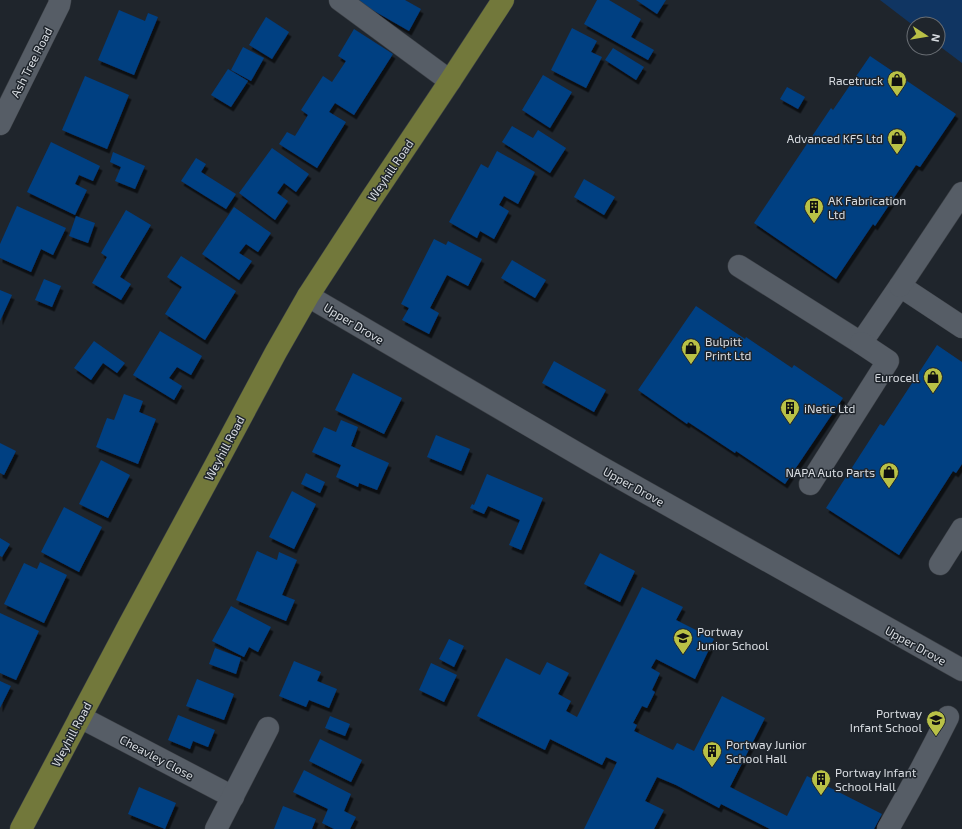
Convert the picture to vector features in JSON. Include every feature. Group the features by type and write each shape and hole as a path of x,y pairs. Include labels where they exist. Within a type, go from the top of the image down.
{"main road":[{"name":"Weyhill Road","path":"21,829 223,450 308,296 501,1"}],"street":[{"name":"Ash Tree Road","path":"0,124 59,5 60,0"},
{"path":"340,0 450,81"},
{"path":"861,343 962,193"},
{"path":"739,266 888,361 810,484"},
{"path":"900,286 962,327"},
{"name":"Upper Drove","path":"308,296 597,465 962,670"},
{"path":"940,564 962,529"},
{"name":"Cheavley Close","path":"80,717 233,797"},
{"path":"888,829 907,797 948,717"},
{"path":"216,829 268,728"}],"shaded area":[{"path":"880,0 962,0 962,63 946,51 946,16 906,16 906,20"}],"building":[{"path":"355,0 405,0 421,9 409,31"},
{"path":"597,0 609,0 641,19 631,37 654,50 648,60 584,24"},
{"path":"636,0 666,0 657,14"},
{"path":"119,10 145,21 148,13 158,17 134,75 98,60"},
{"path":"266,17 289,32 272,59 249,45"},
{"path":"572,28 597,41 591,52 602,57 586,88 551,70"},
{"path":"354,29 393,54 354,115 335,103 329,112 346,122 317,168 279,144 287,132 295,136 308,115 301,110 323,76 332,82 346,61 338,56"},
{"path":"243,47 264,58 251,81 231,70"},
{"path":"613,48 644,67 636,80 605,60"},
{"path":"870,56 956,114 920,167 916,165 875,226 873,224 836,279 754,223 831,108 833,110"},
{"path":"228,69 248,81 231,107 211,95"},
{"path":"543,75 572,92 550,128 522,110"},
{"path":"85,76 129,95 107,149 62,130"},
{"path":"787,87 805,97 798,109 780,99"},
{"path":"512,126 533,138 538,130 566,148 550,173 502,142"},
{"path":"51,142 100,166 93,181 79,175 75,184 87,190 75,215 27,192"},
{"path":"272,148 309,174 296,192 284,183 277,193 288,201 275,220 239,193"},
{"path":"497,151 535,172 518,204 504,196 499,205 509,211 494,239 480,231 477,238 449,222 481,164 488,168"},
{"path":"113,152 145,166 135,189 115,181 121,167 110,162"},
{"path":"196,158 206,164 201,172 236,194 226,209 181,181"},
{"path":"584,179 615,197 604,215 574,197"},
{"path":"17,206 66,228 53,255 41,249 31,272 0,258 0,244"},
{"path":"234,207 271,233 258,252 246,244 239,253 252,261 239,280 202,254"},
{"path":"126,210 151,225 120,277 131,284 121,300 92,283 107,257 101,253"},
{"path":"76,216 95,223 88,243 69,236"},
{"path":"434,239 446,245 448,241 482,259 468,286 447,275 430,308 439,313 429,334 402,320 409,308 401,304"},
{"path":"181,256 236,291 205,340 165,314 182,287 167,277"},
{"path":"512,260 546,280 535,298 501,278"},
{"path":"44,279 61,286 52,307 35,300"},
{"path":"0,290 12,295 0,321"},
{"path":"696,306 792,368 794,365 843,398 785,484 736,451 735,453 688,422 687,424 638,390"},
{"path":"160,331 202,356 191,375 177,367 169,378 182,386 174,400 133,375"},
{"path":"94,341 125,363 117,373 103,363 91,380 74,368"},
{"path":"937,345 962,362 962,464 956,473 953,471 899,555 826,508 880,424 884,426"},
{"path":"554,361 606,390 594,412 542,383"},
{"path":"353,373 402,398 384,434 335,410"},
{"path":"124,394 143,401 139,412 156,419 138,464 96,447 107,418 114,420"},
{"path":"341,420 358,427 351,446 389,463 377,490 359,483 358,487 336,477 341,465 312,452 324,427 336,432"},
{"path":"436,435 470,449 461,471 427,457"},
{"path":"0,443 16,451 4,475 0,473"},
{"path":"101,460 130,475 108,518 79,504"},
{"path":"306,473 325,482 320,493 301,484"},
{"path":"487,474 543,498 521,550 509,545 520,520 488,506 484,514 470,508 472,504 474,505"},
{"path":"292,491 316,504 294,549 269,537"},
{"path":"64,507 102,527 79,572 41,552"},
{"path":"0,538 10,544 2,557 0,556"},
{"path":"257,551 277,560 279,552 297,560 282,595 295,600 286,621 236,600"},
{"path":"600,553 635,571 620,602 584,584"},
{"path":"40,562 67,575 44,623 4,604 24,563 37,569"},
{"name":"Portway Junior School","path":"642,587 683,607 676,620 714,639 695,679 656,659 651,668 660,673 652,690 655,692 647,708 642,706 633,723 637,725 634,731 673,750 677,743 694,751 722,696 765,718 730,787 787,816 807,776 882,814 874,829 770,829 721,804 719,808 676,785 657,777 645,801 664,810 654,829 584,829 617,762 606,757 602,765 550,739 545,750 477,716 506,658 540,675 547,662 569,673 558,694 571,701 566,711 577,717"},
{"path":"231,606 271,627 258,652 249,647 244,657 212,641"},
{"path":"0,613 39,631 16,680 0,673"},
{"path":"449,639 464,646 454,667 439,659"},
{"path":"215,648 241,658 236,674 209,664"},
{"path":"294,661 321,672 317,681 337,689 329,708 309,700 306,707 279,696"},
{"path":"431,663 457,675 444,702 419,690"},
{"path":"197,679 234,694 224,720 186,706"},
{"path":"0,681 11,686 0,708"},
{"path":"178,715 215,730 208,747 193,741 190,749 168,740"},
{"path":"330,716 350,724 345,736 325,728"},
{"path":"320,739 362,760 351,782 309,761"},
{"path":"304,770 351,794 344,811 356,817 350,829 334,829 322,823 328,809 293,792"},
{"path":"139,787 176,803 165,829 128,814"},
{"path":"283,806 316,819 312,829 274,829"}],"place":[{"name":"Racetruck","path":"897,97"},
{"name":"Advanced KFS Ltd","path":"897,155"},
{"name":"AK Fabrication Ltd","path":"814,224"},
{"name":"Bulpitt Print Ltd","path":"691,365"},
{"name":"Eurocell","path":"933,394"},
{"name":"iNetic Ltd","path":"790,425"},
{"name":"NAPA Auto Parts","path":"889,489"},
{"name":"Portway Junior School","path":"683,655"},
{"name":"Portway Infant School","path":"936,737"},
{"name":"Portway Junior School Hall","path":"712,768"},
{"name":"Portway Infant School Hall","path":"821,796"}]}
